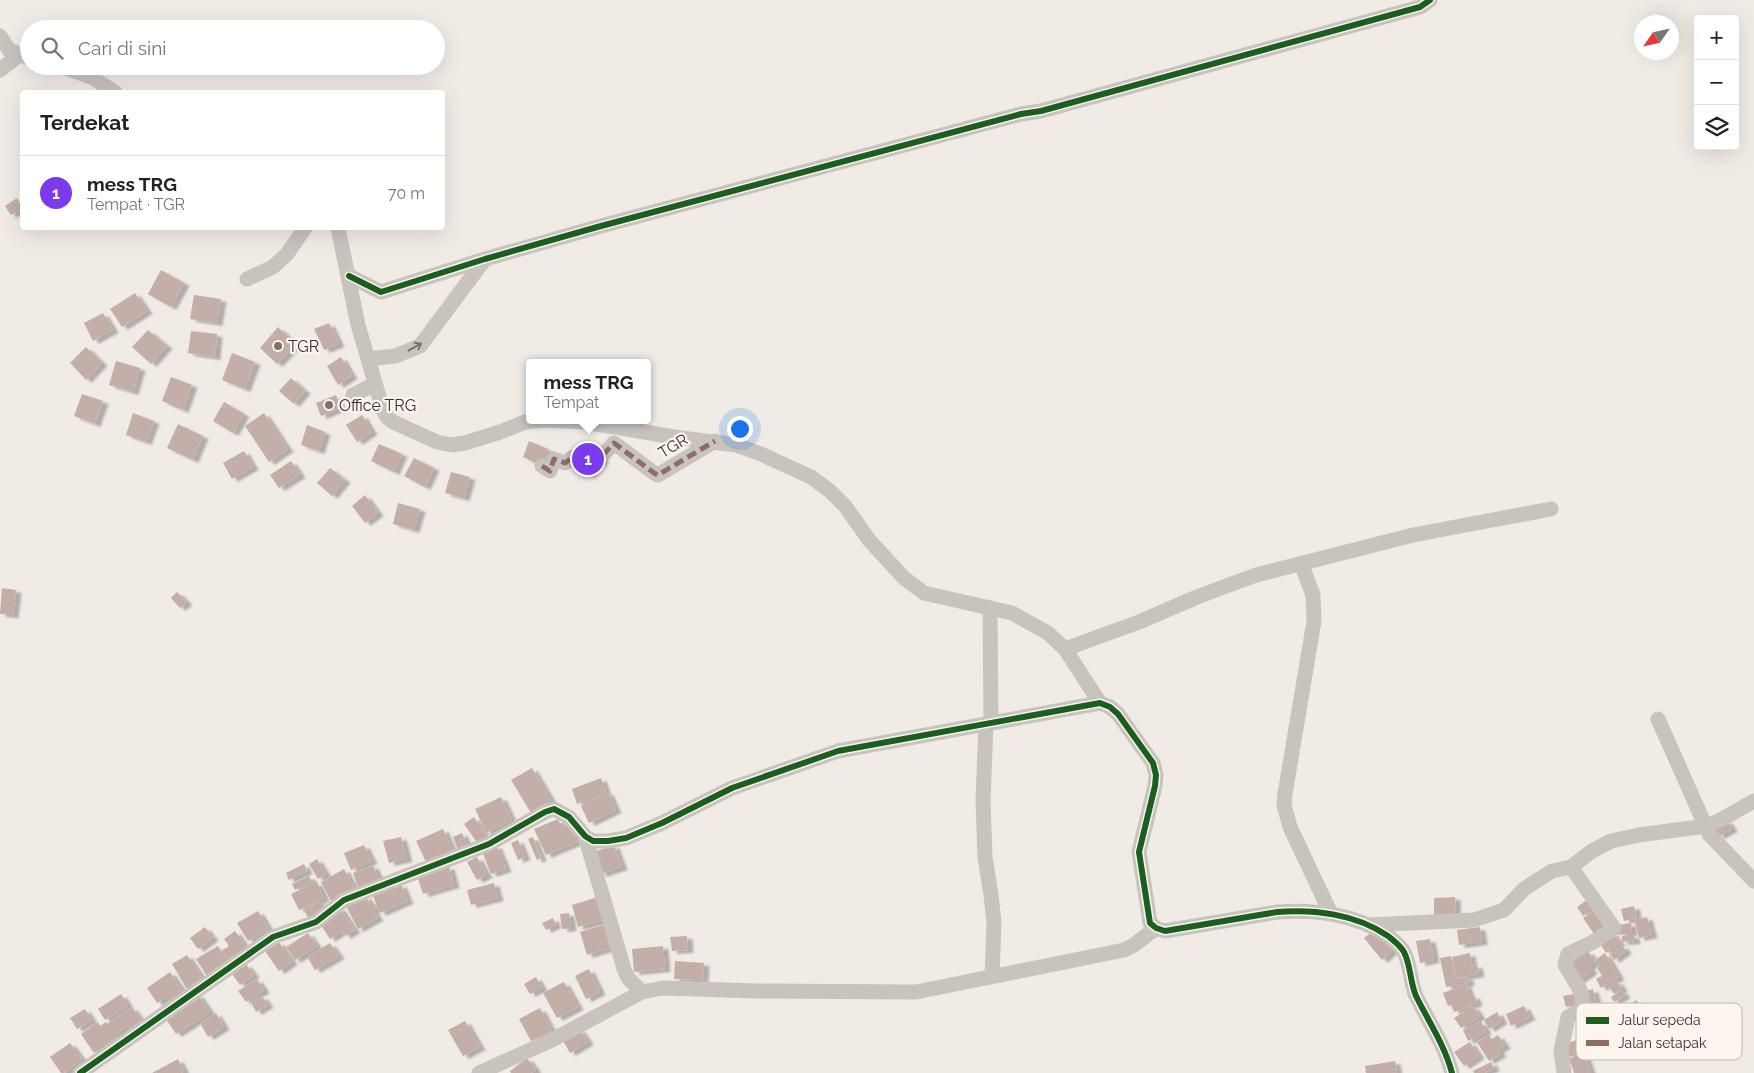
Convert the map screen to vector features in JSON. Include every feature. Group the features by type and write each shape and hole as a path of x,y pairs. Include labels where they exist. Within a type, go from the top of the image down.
{"street":[{"path":"349,276 381,292 485,259 821,166 1041,110 1420,7 1430,0"},
{"path":"0,36 9,50 20,54"},
{"path":"0,70 20,58"},
{"path":"85,75 112,90"},
{"path":"247,279 273,268 287,254 304,230"},
{"path":"338,230 358,325 383,410 387,417 393,422 431,439 452,445 465,443 526,422"},
{"path":"368,359 395,356 420,346 485,259"},
{"path":"353,395 375,384"},
{"path":"597,424 674,437 736,444 811,477 830,491 845,506 869,540 904,578 924,593 1012,613 1048,633 1065,649 1100,704"},
{"name":"TGR","path":"603,454 614,443 658,475 715,441"},
{"path":"542,466 550,471 554,459 565,462 573,457"},
{"path":"1065,649 1139,622 1197,597 1256,575 1413,535 1550,509"},
{"path":"1301,563 1313,595 1314,621 1284,805 1290,827 1330,914"},
{"path":"990,608 988,724 983,800 985,857 992,895 994,922 992,977"},
{"path":"80,1073 273,937 316,922 344,900 490,844 545,812 554,809 569,817 585,836 593,842 626,838 656,826 732,788 838,752 1100,704 1110,707 1118,714 1154,763 1156,786 1139,852 1150,923 1156,928 1165,931 1295,910 1330,914 1367,925 1398,944 1404,952 1415,994 1448,1056 1452,1073"},
{"path":"1658,718 1709,834 1754,881"},
{"path":"1367,925 1474,920 1504,910 1524,888 1552,871 1571,867 1592,851 1611,841 1639,835 1706,826 1716,823 1735,810 1754,801"},
{"path":"585,836 624,969 628,978 642,992"},
{"path":"1571,867 1614,928 1595,942 1568,954 1565,965 1580,990 1583,1003"},
{"path":"479,1073 552,1040 642,992 663,988 911,993 1124,950 1134,945 1156,928"},
{"path":"1564,1073 1561,1051 1568,1017 1576,1012"}],"building":[{"path":"17,198 20,209 11,215 5,206"},
{"path":"161,270 184,283 171,307 148,294"},
{"path":"135,293 147,311 122,327 110,309"},
{"path":"194,295 221,299 217,323 190,319"},
{"path":"103,313 113,330 93,341 84,323"},
{"path":"329,323 339,344 324,350 314,329"},
{"name":"TGR","path":"278,327 296,344 277,364 260,348"},
{"path":"148,330 167,346 151,364 132,347"},
{"path":"191,331 217,334 215,357 188,353"},
{"path":"86,347 102,363 86,380 70,363"},
{"path":"232,353 255,362 245,389 222,380"},
{"path":"341,357 352,376 338,385 327,366"},
{"path":"116,361 140,368 133,392 109,385"},
{"path":"171,377 192,385 183,410 162,401"},
{"name":"TGR","path":"291,378 305,391 294,404 279,391"},
{"path":"82,394 103,401 95,424 74,416"},
{"name":"Office TRG","path":"336,395 341,408 321,416 316,403"},
{"path":"224,402 244,414 233,433 213,421"},
{"path":"133,413 154,421 146,442 126,435"},
{"path":"264,413 288,449 269,462 245,426"},
{"path":"362,415 372,432 357,442 346,425"},
{"path":"178,424 203,436 193,460 167,448"},
{"path":"307,425 325,432 319,451 301,445"},
{"path":"529,441 548,449 542,466 523,457"},
{"path":"586,443 603,460 589,475 572,458"},
{"path":"379,444 402,454 394,472 371,461"},
{"path":"244,451 253,467 232,479 223,463"},
{"path":"414,458 434,468 425,487 404,476"},
{"path":"291,461 300,475 279,488 270,475"},
{"path":"330,468 345,480 332,496 317,483"},
{"path":"451,472 470,477 464,498 445,493"},
{"path":"365,495 378,513 365,523 352,506"},
{"path":"398,503 420,509 414,530 393,524"},
{"path":"2,588 16,590 13,615 0,614"},
{"path":"177,592 187,602 180,608 171,598"},
{"path":"532,768 551,800 531,813 511,780"},
{"path":"601,778 606,793 577,804 572,789"},
{"path":"608,792 616,810 589,823 581,806"},
{"path":"501,797 512,820 486,833 475,809"},
{"path":"474,817 487,838 478,844 464,824"},
{"path":"558,819 562,827 569,824 577,842 546,855 534,829"},
{"path":"1727,820 1732,829 1719,836 1714,828"},
{"path":"443,829 453,851 426,862 416,841"},
{"path":"462,833 468,847 458,850 453,837"},
{"path":"401,837 407,859 389,863 383,841"},
{"path":"533,837 541,858 537,860 528,839"},
{"path":"518,840 525,857 518,860 511,843"},
{"path":"364,845 372,861 351,870 344,853"},
{"path":"496,845 506,869 491,874 482,851"},
{"path":"614,845 622,867 601,874 594,852"},
{"path":"477,857 487,875 477,880 467,862"},
{"path":"317,859 326,874 318,879 309,864"},
{"path":"304,864 307,871 289,880 286,873"},
{"path":"373,865 379,880 358,888 353,873"},
{"path":"449,866 454,885 423,894 417,876"},
{"path":"344,869 355,889 331,901 321,882"},
{"path":"309,876 312,881 295,890 292,884"},
{"path":"317,882 324,898 299,910 291,894"},
{"path":"494,883 498,898 471,905 467,890"},
{"path":"401,884 408,901 380,913 373,896"},
{"path":"366,896 369,902 372,901 377,909 373,910 378,918 358,929 346,906"},
{"path":"598,897 604,920 578,927 572,905"},
{"path":"1455,897 1456,918 1434,918 1434,898"},
{"path":"1587,900 1594,909 1583,916 1577,907"},
{"path":"321,901 327,913 309,921 304,909"},
{"path":"1634,906 1637,918 1624,921 1621,909"},
{"path":"339,907 355,930 345,936 342,931 330,939 321,925"},
{"path":"1595,910 1609,929 1597,938 1583,918"},
{"path":"258,911 269,929 248,941 237,923"},
{"path":"569,913 571,928 562,929 560,914"},
{"path":"1647,917 1652,935 1639,938 1634,920"},
{"path":"553,918 556,925 546,930 542,923"},
{"path":"1631,923 1632,933 1619,935 1617,925"},
{"path":"606,924 613,947 587,955 580,932"},
{"path":"205,927 213,938 198,949 190,938"},
{"path":"1480,927 1482,942 1459,945 1457,930"},
{"path":"1375,930 1392,951 1382,960 1364,938"},
{"path":"235,931 249,951 230,964 222,951 229,946 224,939"},
{"path":"1612,932 1620,943 1606,953 1598,941"},
{"path":"308,933 317,946 295,960 286,947"},
{"path":"1634,935 1635,941 1622,942 1622,936"},
{"path":"687,936 688,950 672,951 670,937"},
{"path":"1430,939 1434,960 1420,963 1416,941"},
{"path":"279,942 292,962 279,971 265,951"},
{"path":"330,943 339,956 315,970 307,957"},
{"path":"1622,945 1626,951 1614,960 1610,954"},
{"path":"218,946 228,962 209,979 196,959"},
{"path":"663,946 665,969 634,972 632,949"},
{"path":"1588,951 1595,962 1589,966 1592,971 1578,981 1568,964"},
{"path":"1470,953 1472,966 1477,965 1479,974 1456,978 1452,957"},
{"path":"1605,953 1619,977 1601,988 1596,979 1602,976 1595,960"},
{"path":"187,955 204,981 188,991 172,964"},
{"path":"1451,956 1455,979 1468,977 1469,983 1446,987 1440,958"},
{"path":"675,961 704,963 703,980 674,979"},
{"path":"246,964 254,975 240,985 232,974"},
{"path":"589,969 600,992 586,999 575,976"},
{"path":"170,972 184,993 170,1002 166,997 157,1003 147,988"},
{"path":"536,977 542,988 530,994 524,984"},
{"path":"257,979 264,990 246,1002 238,991"},
{"path":"1617,981 1622,988 1614,994 1609,987"},
{"path":"564,982 578,1007 557,1018 543,993"},
{"path":"1466,984 1470,997 1474,995 1477,1003 1454,1012 1451,1005 1448,1006 1443,993"},
{"path":"1593,989 1596,1003 1585,1003 1582,992"},
{"path":"1621,990 1625,995 1614,1002 1611,997"},
{"path":"1579,993 1581,1003 1566,1007 1563,996"},
{"path":"121,994 128,1005 105,1020 98,1009"},
{"path":"198,994 210,1012 176,1034 164,1016"},
{"path":"262,996 268,1005 256,1012 251,1002"},
{"path":"1473,1006 1480,1016 1461,1028 1454,1018"},
{"path":"1524,1006 1530,1017 1511,1026 1506,1014"},
{"path":"132,1007 143,1023 131,1031 128,1026 114,1035 117,1038 94,1053 81,1034 98,1022 100,1026 106,1022 107,1024"},
{"path":"540,1008 552,1031 531,1041 519,1019"},
{"path":"85,1009 92,1020 77,1029 70,1018"},
{"path":"1497,1012 1502,1021 1489,1029 1484,1020"},
{"path":"216,1013 224,1027 208,1037 200,1023"},
{"path":"465,1021 480,1047 463,1056 448,1030"},
{"path":"1481,1021 1486,1032 1468,1041 1463,1030"},
{"path":"580,1029 588,1042 570,1053 562,1039"},
{"path":"1489,1035 1492,1039 1498,1035 1505,1046 1498,1050 1501,1054 1489,1061 1477,1042"},
{"path":"1576,1040 1576,1055 1569,1057 1564,1044"},
{"path":"1470,1042 1479,1056 1464,1066 1454,1052"},
{"path":"70,1043 82,1059 64,1073 61,1073 50,1057"},
{"path":"1576,1056 1576,1060 1586,1060 1591,1073 1574,1073 1569,1058"},
{"path":"527,1058 536,1070 531,1073 511,1073 510,1071"},
{"path":"178,1059 184,1071 181,1073 152,1073"},
{"path":"1395,1061 1397,1073 1366,1073 1365,1066"},
{"path":"1491,1062 1494,1068 1485,1073 1474,1073 1473,1071"}],"marked path":[{"path":"603,455 614,443 658,475 715,441"},
{"path":"542,466 550,471 554,459 565,463 573,457"}],"cycle path":[{"path":"349,276 381,292 485,259 601,226 1021,114 1041,111 1420,7 1430,0"},
{"path":"80,1073 273,937 316,922 344,900 489,844 545,812 554,809 569,817 585,836 593,841 626,838 662,823 732,788 838,751 1100,703 1110,707 1118,714 1153,763 1156,775 1139,852 1150,923 1156,928 1165,931 1277,912 1305,911 1349,918 1376,929 1395,941 1404,952 1416,996 1441,1044 1452,1073"}],"place":[{"name":"TGR","path":"278,346"},
{"name":"Office TRG","path":"329,405"},
{"name":"mess TRG","path":"588,459"}]}
